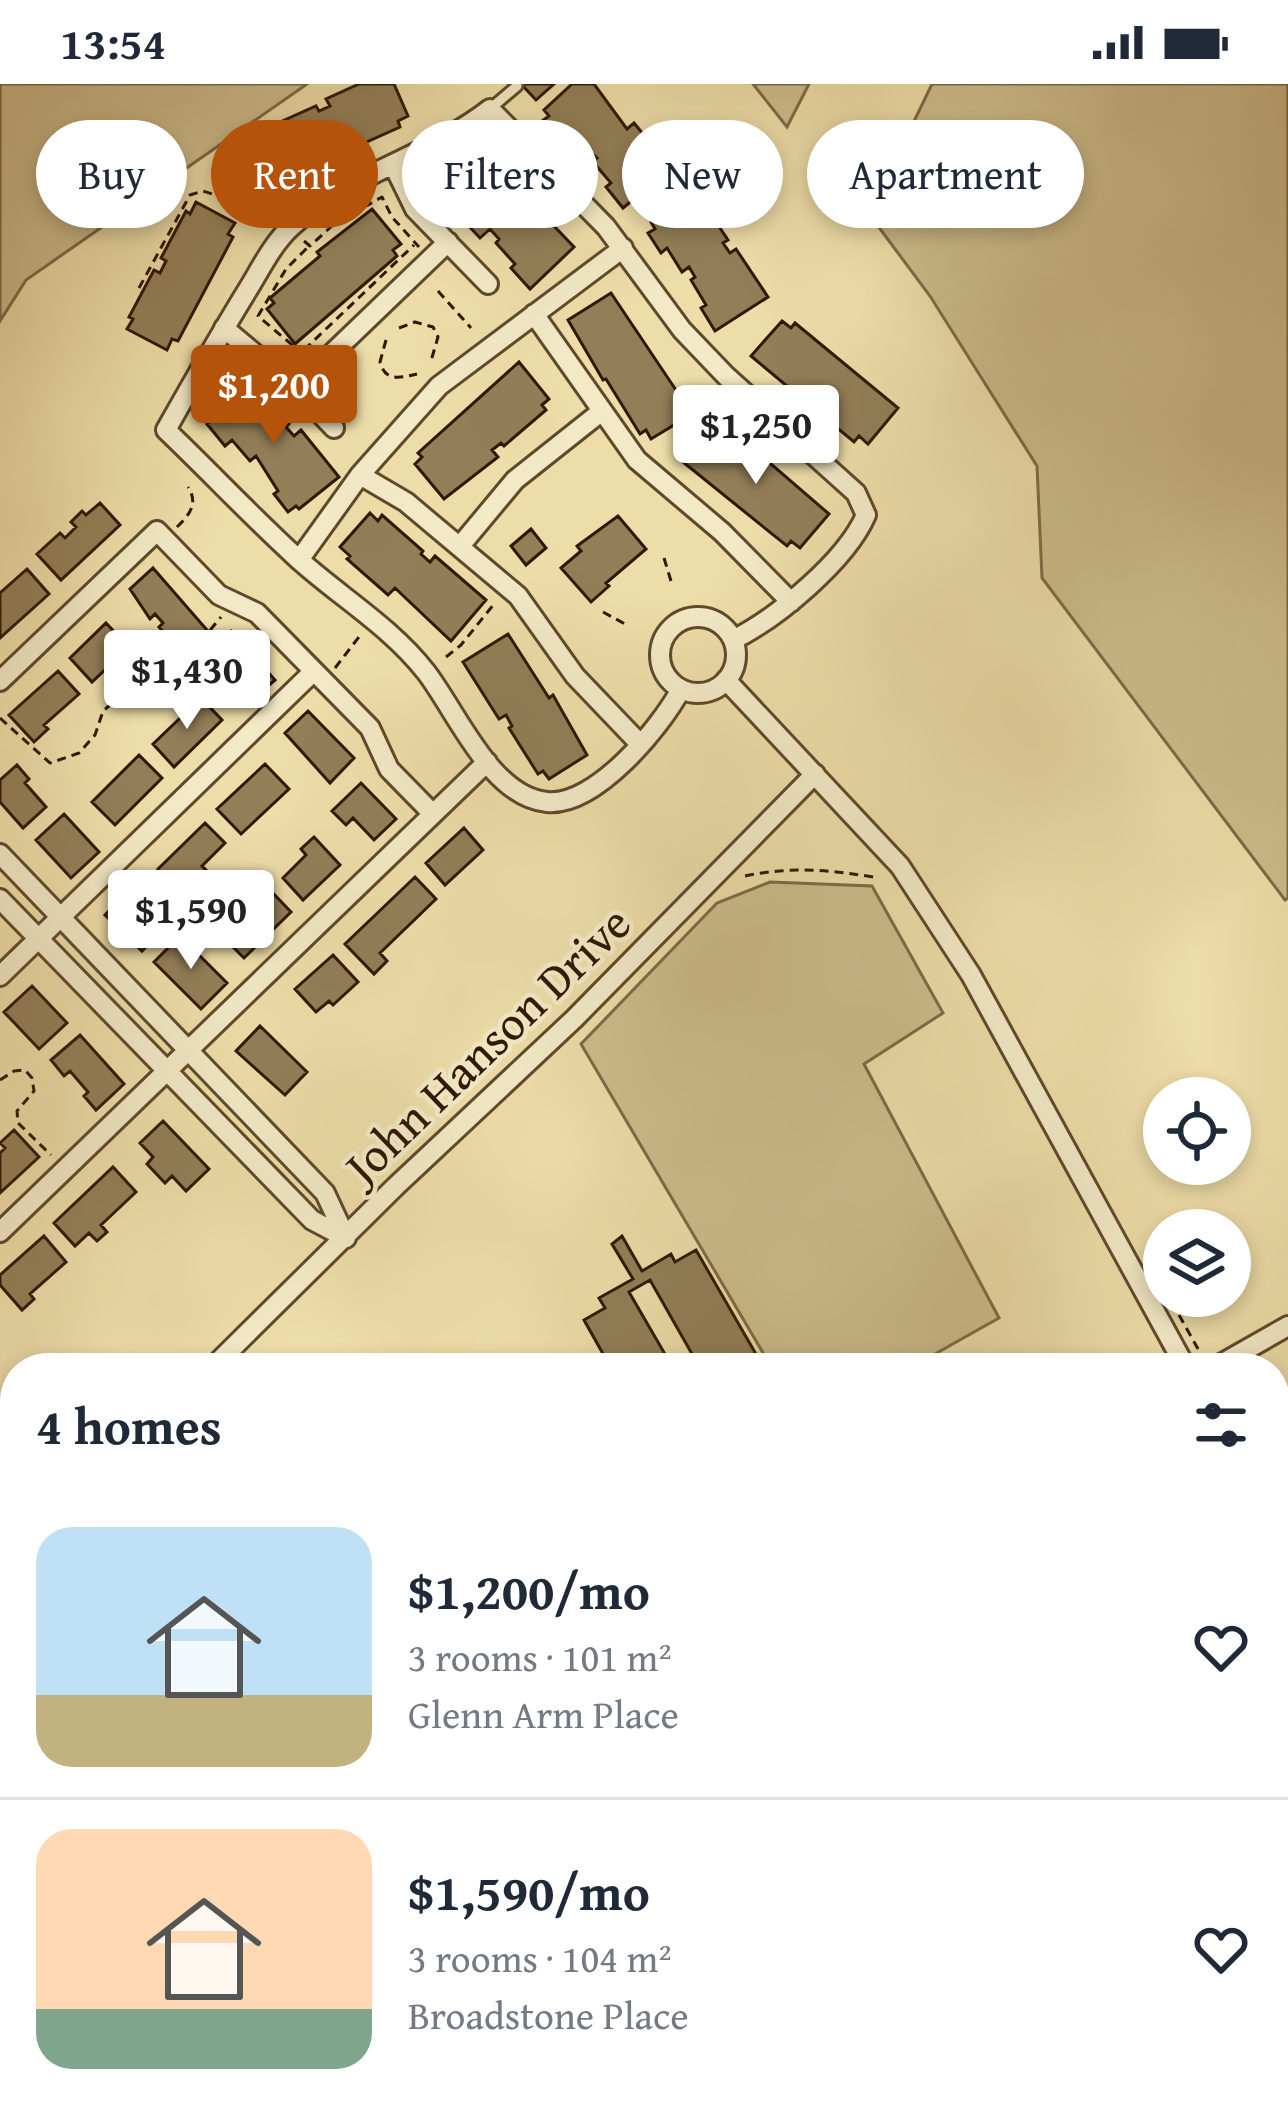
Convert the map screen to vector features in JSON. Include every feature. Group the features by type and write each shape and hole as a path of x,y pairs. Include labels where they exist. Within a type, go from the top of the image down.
{"street":[{"path":"682,689 667,716 604,780 579,796 549,803 517,793 487,762 428,674 374,620 299,560 166,430 224,328 292,226 333,198 470,125 490,109 623,248 697,345 856,493 866,515 858,532 791,602 766,623 733,640"},
{"path":"394,166 416,208 488,284"},
{"path":"296,388 448,242"},
{"path":"299,560 361,475 440,386 623,248"},
{"path":"534,314 637,460 722,532 791,602"},
{"path":"224,328 296,388 334,428"},
{"path":"460,546 515,480 602,411"},
{"path":"361,475 406,502 518,596 574,676 640,744"},
{"path":"0,681 166,530 219,595 257,614 370,728 388,769 432,813"},
{"path":"692,618 721,625 733,640 735,661 726,680 706,692 682,689 668,678 661,661 664,638 671,628 692,618"},
{"path":"0,976 318,676"},
{"path":"726,680 900,866 971,975 1178,1353"},
{"path":"0,1232 487,762"},
{"name":"John Hanson Drive","path":"227,1353 574,1019 815,775"},
{"path":"0,854 326,1193 346,1238"},
{"path":"0,899 312,1220 346,1238"},
{"path":"1239,1353 1288,1326"}],"lane":[{"path":"490,109 517,86"}],"path":[{"path":"139,288 190,195 211,194"},
{"path":"312,363 258,316 286,269 334,224 382,197 392,217 424,253"},
{"path":"298,235 310,246"},
{"path":"302,352 416,244"},
{"path":"438,291 471,328"},
{"path":"399,328 415,322 434,327 438,338 431,361"},
{"path":"386,340 380,362 386,374 396,378 417,374"},
{"path":"326,378 336,388"},
{"path":"166,530 192,508 188,488"},
{"path":"664,558 671,581"},
{"path":"446,657 494,604"},
{"path":"0,718 50,764 79,753 95,735 103,711 143,677 181,665 226,611"},
{"path":"603,612 625,624"},
{"path":"318,676 374,620"},
{"path":"746,876 811,868 879,878"},
{"path":"0,1081 14,1071 25,1070 32,1078 34,1091 16,1111 18,1123 65,1168"},
{"path":"1180,1317 1203,1353"}],"shaded area":[{"path":"0,84 307,84 255,120 211,120 211,151 187,168 187,120 36,120 36,228 101,228 26,280 0,321"},
{"path":"753,84 809,84 787,127"},
{"path":"932,84 1288,84 1285,900 1042,578 1037,466 930,296 879,228 1084,228 1084,120 915,120"},
{"path":"770,882 872,886 943,1013 864,1064 999,1318 937,1353 763,1353 581,1044 717,903"}],"building":[{"path":"359,84 394,84 408,116 398,121 400,127 378,137 378,120 285,120 316,106 319,111 330,106 326,99"},
{"path":"521,84 554,84 536,100"},
{"path":"572,84 594,84 622,122 622,207 598,168 598,120 543,120 549,116 544,110"},
{"path":"196,202 211,210 211,228 232,228 228,234 233,237 178,341 172,339 167,350 127,329 133,319 129,317 154,270 160,273 166,261 161,258 177,228 187,228 187,212 190,214"},
{"path":"378,216 401,244 393,250 397,256 295,344 267,309 274,303 270,298 320,256 317,252 348,228 378,228"},
{"path":"471,228 556,228 574,247 530,289 511,268 515,264 490,229 480,238"},
{"path":"720,228 728,240 723,243 730,253 736,249 768,297 715,331 701,308 706,305 691,280 695,277 689,267 682,272 667,248 661,253 648,233"},
{"path":"611,293 692,414 651,439 646,430 640,434 568,320"},
{"path":"782,321 791,328 795,323 898,408 868,444 859,436 854,442 751,356"},
{"path":"519,362 549,399 542,405 546,410 504,446 501,443 492,450 498,457 444,499 415,464 422,457 418,453"},
{"path":"253,380 289,424 286,427 294,436 301,430 339,477 299,509 296,506 288,512 256,456 250,461 232,440 225,446 207,424"},
{"path":"713,426 722,433 728,427 829,514 800,548 791,541 787,546 683,462"},
{"path":"100,503 120,525 61,580 37,554 60,533 65,538 82,511 86,515"},
{"path":"370,513 378,521 382,515 430,562 435,556 486,600 451,641 395,588 388,595 347,559 350,556 340,547"},
{"path":"618,516 646,549 591,602 561,568 581,551 577,546"},
{"path":"531,529 546,548 526,565 511,546"},
{"path":"153,568 207,630 181,652 159,627 163,623 155,614 150,619 130,589"},
{"path":"27,569 49,594 0,638 0,593"},
{"path":"106,623 129,647 92,682 70,658"},
{"path":"231,631 275,680 252,700 208,651"},
{"path":"508,634 549,698 553,695 587,755 549,779 543,771 538,774 506,715 499,719 463,662"},
{"path":"58,671 79,694 44,725 48,729 34,742 9,715"},
{"path":"201,698 222,720 174,767 153,744"},
{"path":"308,711 354,758 330,783 285,733"},
{"path":"139,755 162,778 115,825 92,802"},
{"path":"265,764 289,789 241,834 217,809"},
{"path":"17,765 29,779 25,783 46,807 23,828 0,802 0,780"},
{"path":"361,783 396,819 374,840 353,818 346,825 332,811"},
{"path":"64,814 99,852 71,878 36,840"},
{"path":"205,823 225,843 202,866 207,871 182,895 158,869"},
{"path":"464,828 483,850 445,885 426,863"},
{"path":"314,837 340,865 303,900 283,878 306,855 301,849"},
{"path":"415,877 436,899 380,953 387,961 374,974 345,944"},
{"path":"132,887 156,910 152,914 165,927 142,951 105,915"},
{"path":"270,890 291,912 244,958 222,936"},
{"path":"180,936 227,983 201,1009 154,962"},
{"path":"333,955 358,982 333,1005 329,1001 316,1012 295,989"},
{"path":"32,986 67,1023 39,1049 4,1012"},
{"path":"260,1026 307,1072 285,1095 236,1051"},
{"path":"80,1035 124,1084 96,1110 70,1071 64,1076 51,1060"},
{"path":"163,1121 209,1169 186,1191 172,1176 165,1183 147,1164 153,1157 140,1143"},
{"path":"14,1130 39,1157 0,1193 0,1153 5,1148 0,1143"},
{"path":"113,1167 136,1192 101,1225 107,1232 97,1241 89,1233 75,1246 54,1223"},
{"path":"44,1236 66,1262 30,1294 34,1299 22,1310 0,1285 0,1275"},
{"path":"622,1236 642,1271 671,1254 675,1262 696,1250 755,1353 691,1353 650,1280 629,1292 664,1353 603,1353 584,1320 605,1308 599,1298 633,1279 612,1244"}]}
